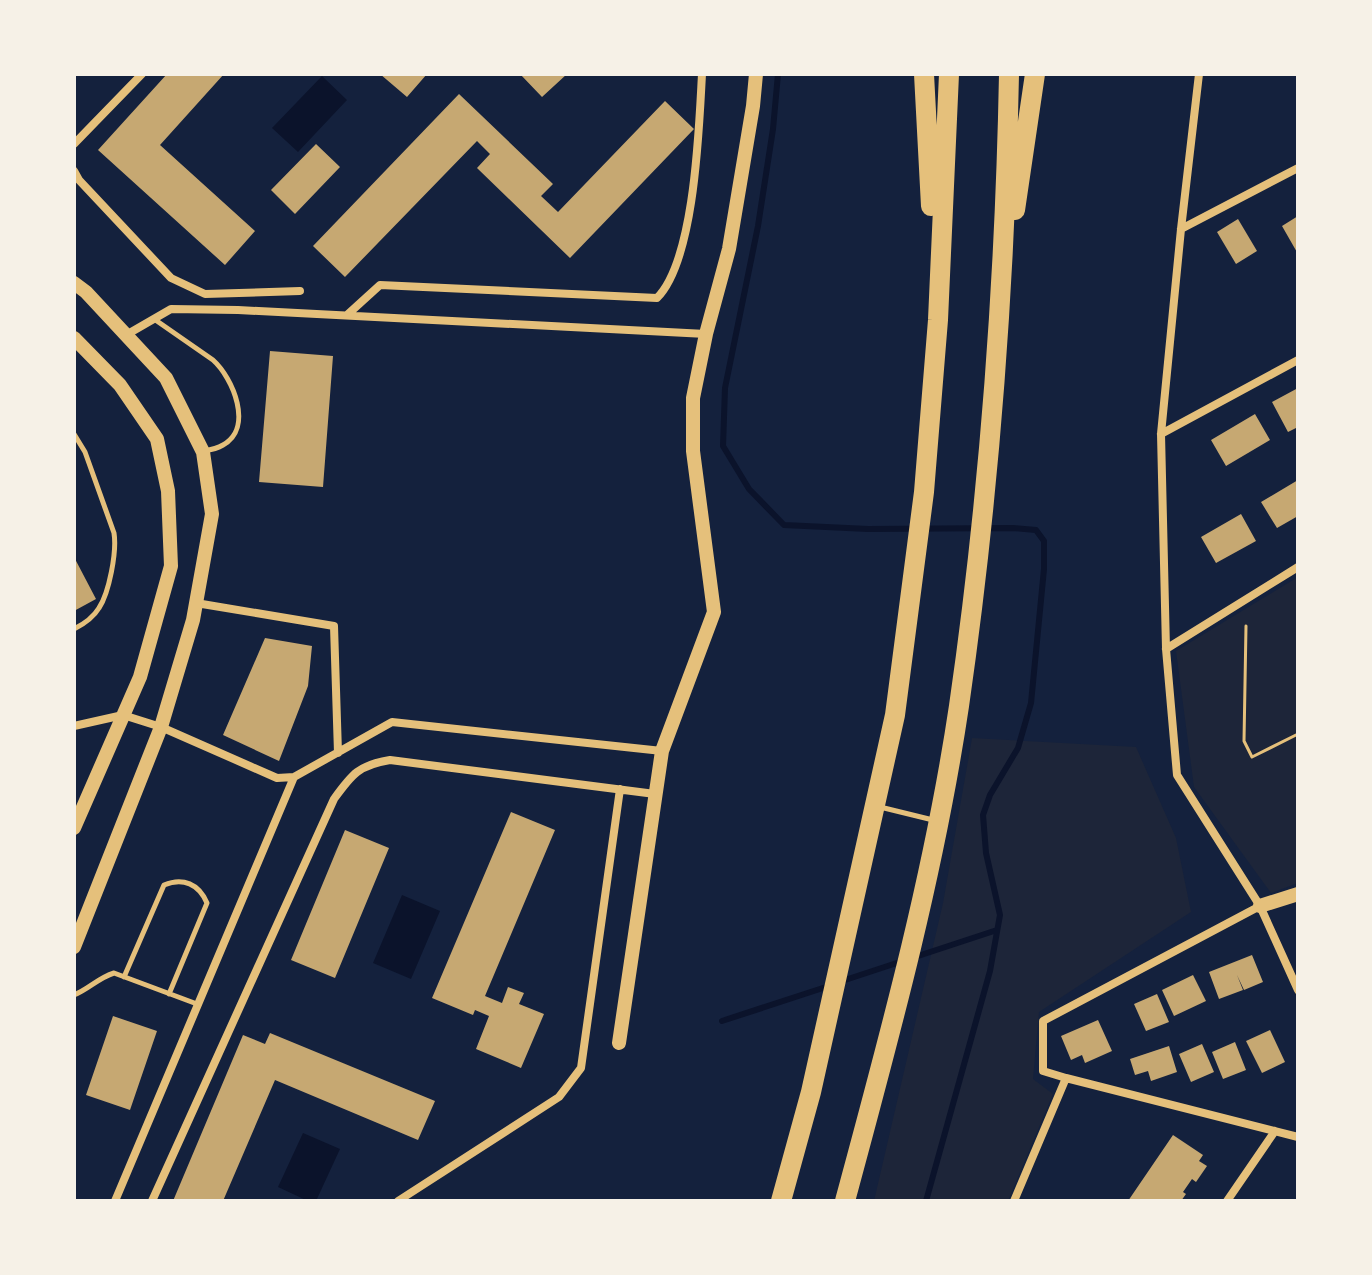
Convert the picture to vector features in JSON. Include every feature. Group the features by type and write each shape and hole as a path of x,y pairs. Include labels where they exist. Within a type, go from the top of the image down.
{"highway":[{"path":"924,74 938,320"},
{"path":"781,1201 811,1092 895,715 924,492 938,320 949,74"},
{"path":"845,1201 917,918 959,708 983,510 999,321 1009,74"},
{"path":"999,321 1035,74"}],"street":[{"path":"74,144 142,74"},
{"path":"347,315 380,285 657,298 666,286 686,235 698,149 702,74"},
{"path":"619,1043 662,751 714,612 693,451 693,398 729,249 756,74"},
{"path":"1199,74 1161,434 1166,649 1177,775 1260,906 1298,990"},
{"path":"1181,229 1298,168"},
{"path":"74,171 171,278 205,294 300,291"},
{"path":"74,283 166,378 203,452 212,514 196,603 161,727 74,947"},
{"path":"126,335 171,309 706,334"},
{"path":"74,338 120,385 157,439 168,491 171,566 140,677 74,828"},
{"path":"1161,434 1298,360"},
{"path":"1166,649 1298,567"},
{"path":"196,603 334,626 338,753"},
{"path":"74,726 123,715 161,727 277,778 294,777 392,722 662,751"},
{"path":"152,1201 334,799 353,774 370,763 390,760 655,794"},
{"path":"115,1201 294,777"},
{"path":"398,1201 559,1097 581,1068 620,789"},
{"path":"1298,894 1260,906 1043,1021 1043,1071 1298,1137"},
{"path":"1014,1201 1066,1078"},
{"path":"1227,1201 1275,1131"}],"lane":[{"path":"154,319 213,360 222,368 235,390 238,415 232,434 224,445 203,452"},
{"path":"74,434 85,452 114,533 115,546 103,601 91,618 74,629"},
{"path":"876,806 938,821"},
{"path":"124,977 164,885 178,881 191,884 199,889 207,903 169,994"},
{"path":"74,995 114,973 198,1004"}],"path":[{"path":"1246,626 1244,741 1252,757 1298,734"}],"shaded area":[{"path":"322,76 347,100 298,152 272,128"},
{"path":"1298,577 1298,883 1271,893 1194,787 1176,651"},
{"path":"972,738 1136,747 1176,838 1191,912 1039,1012 1033,1079 1053,1094 1008,1201 874,1201 943,903"},
{"path":"402,895 440,911 411,979 373,963"},
{"path":"303,1133 340,1149 316,1201 308,1201 278,1187"}],"building":[{"path":"167,74 224,74 160,145 255,231 225,265 98,150"},
{"path":"380,74 427,74 407,97"},
{"path":"520,74 567,74 542,97"},
{"path":"459,94 553,184 541,196 558,212 665,101 694,129 570,258 477,168 490,154 477,141 345,277 313,246"},
{"path":"316,144 340,167 295,214 271,190"},
{"path":"1298,216 1298,254 1282,226"},
{"path":"1238,219 1257,251 1236,264 1217,232"},
{"path":"270,351 333,356 323,487 259,482"},
{"path":"1298,388 1298,427 1288,432 1272,402"},
{"path":"1255,414 1270,440 1226,466 1211,440"},
{"path":"1298,480 1298,516 1277,528 1261,502"},
{"path":"1241,514 1256,541 1216,563 1201,537"},
{"path":"74,557 96,599 74,611"},
{"path":"265,638 312,646 308,686 279,761 223,735"},
{"path":"511,812 555,830 485,996 502,1003 508,987 524,993 519,1004 544,1014 521,1068 476,1049 489,1016 475,1010 473,1015 432,998"},
{"path":"345,830 389,848 335,978 291,960"},
{"path":"1252,955 1263,982 1244,990 1237,975 1243,990 1219,999 1209,972"},
{"path":"1193,975 1206,1001 1174,1016 1162,990"},
{"path":"1157,994 1169,1022 1146,1031 1134,1004"},
{"path":"113,1016 157,1031 130,1110 86,1095"},
{"path":"1098,1020 1112,1051 1085,1063 1082,1055 1071,1060 1061,1036"},
{"path":"1270,1030 1285,1062 1262,1073 1246,1041"},
{"path":"270,1033 435,1101 418,1140 275,1080 223,1201 173,1201 243,1035 265,1044"},
{"path":"1235,1042 1246,1070 1223,1079 1212,1052"},
{"path":"1202,1044 1214,1072 1191,1082 1179,1054"},
{"path":"1169,1046 1177,1072 1151,1081 1148,1071 1135,1075 1130,1059"},
{"path":"1173,1135 1203,1155 1199,1161 1207,1166 1196,1182 1192,1179 1181,1201 1128,1201"}],"waterway":[{"path":"778,74 758,226 725,388 723,446 749,489 784,525 868,529 1013,528 1036,530 1044,541 1031,703 1018,748 990,795 983,815 986,853 1000,915 990,971 926,1201"},
{"path":"839,982 997,930"},
{"path":"722,1021 829,986"}]}
